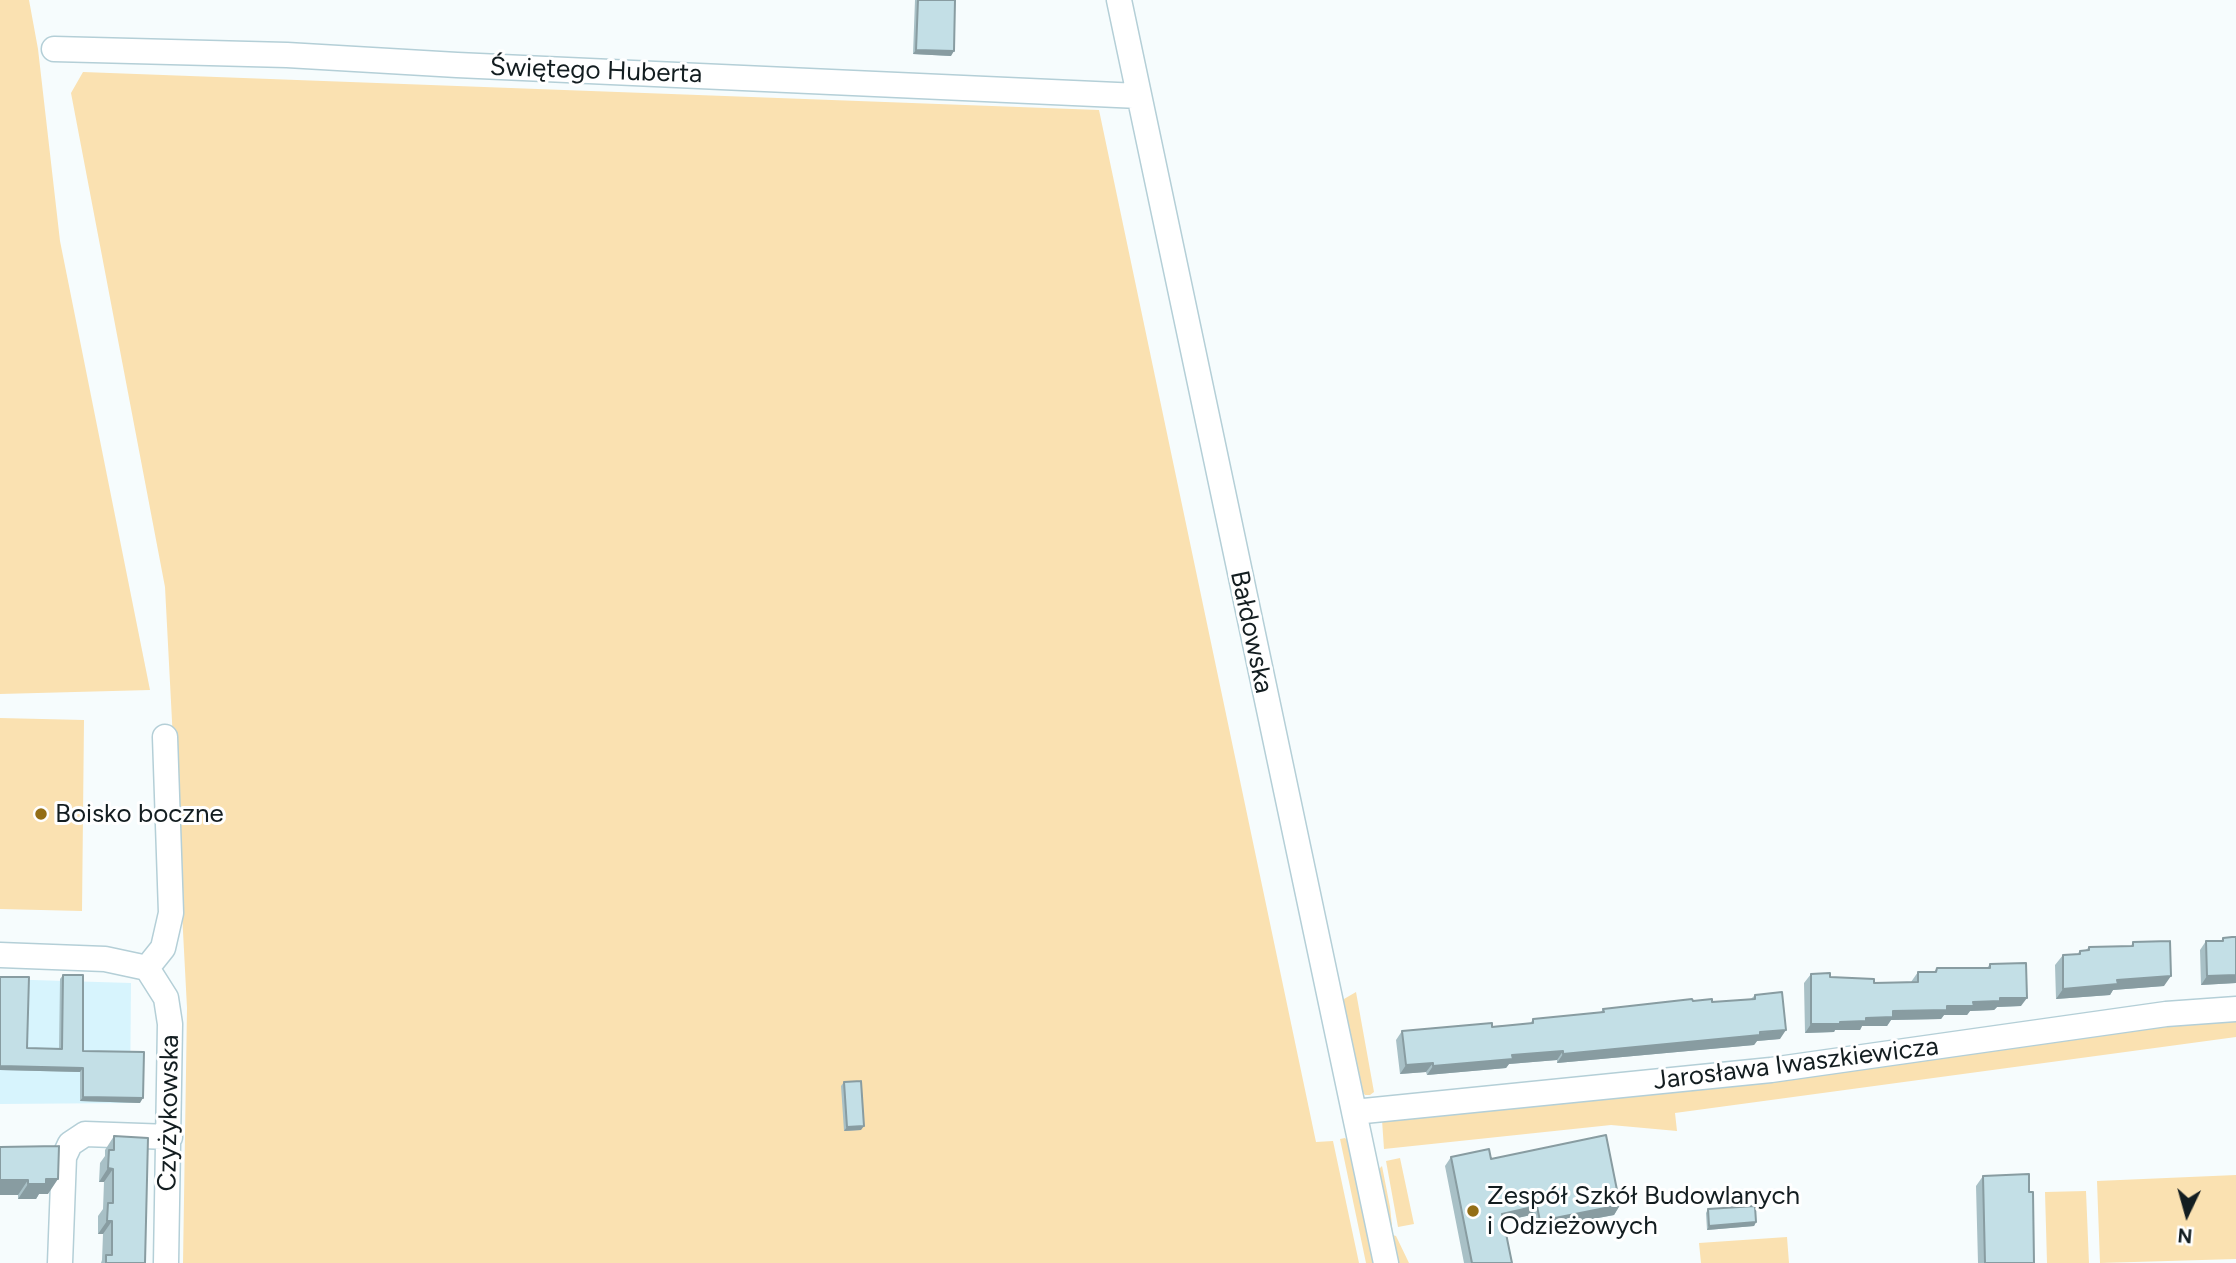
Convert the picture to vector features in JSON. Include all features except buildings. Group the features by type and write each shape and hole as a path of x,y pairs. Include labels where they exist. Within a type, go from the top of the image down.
{"street":[{"name":"Bałdowska","path":"1119,0 1386,1263"},
{"name":"Świętego Huberta","path":"54,49 287,55 1139,96"},
{"path":"0,955 105,959 147,968 163,948 171,913 166,737"},
{"name":"Czyżykowska","path":"147,968 166,998 170,1024 166,1263"},
{"name":"Jarosława Iwaszkiewicza","path":"1354,1112 1771,1070 2166,1014 2236,1009"},
{"path":"60,1263 64,1157 70,1144 85,1135 170,1137"}],"shaded area":[{"path":"0,0 29,0 38,49 60,241 150,690 0,694"},
{"path":"83,72 1099,110 1316,1142 1333,1141 1359,1263 183,1263 187,1008 165,587 71,93"},
{"name":"Boisko boczne","path":"0,718 84,720 82,911 0,909"},
{"path":"0,979 131,983 130,1103 0,1104"},
{"path":"1356,992 1374,1092 1370,1095 1365,1095 1361,1090 1342,1005 1344,999"},
{"path":"2236,1019 2236,1037 1675,1113 1677,1131 1611,1125 1384,1149 1382,1120 2090,1034"},
{"path":"1345,1138 1348,1141 1374,1263 1366,1263 1340,1139"},
{"path":"1400,1158 1414,1224 1398,1227 1386,1161"},
{"path":"1382,1166 1393,1235 1396,1236 1409,1263 1397,1263 1379,1169"},
{"path":"2236,1175 2236,1259 2100,1263 2097,1181"},
{"path":"2086,1191 2089,1263 2047,1263 2045,1192"},
{"path":"1787,1237 1789,1263 1701,1263 1699,1243"}],"place":[{"name":"Boisko boczne","path":"41,814"},
{"name":"Zespół Szkół Budowlanych i Odzieżowych","path":"1473,1211"}]}
